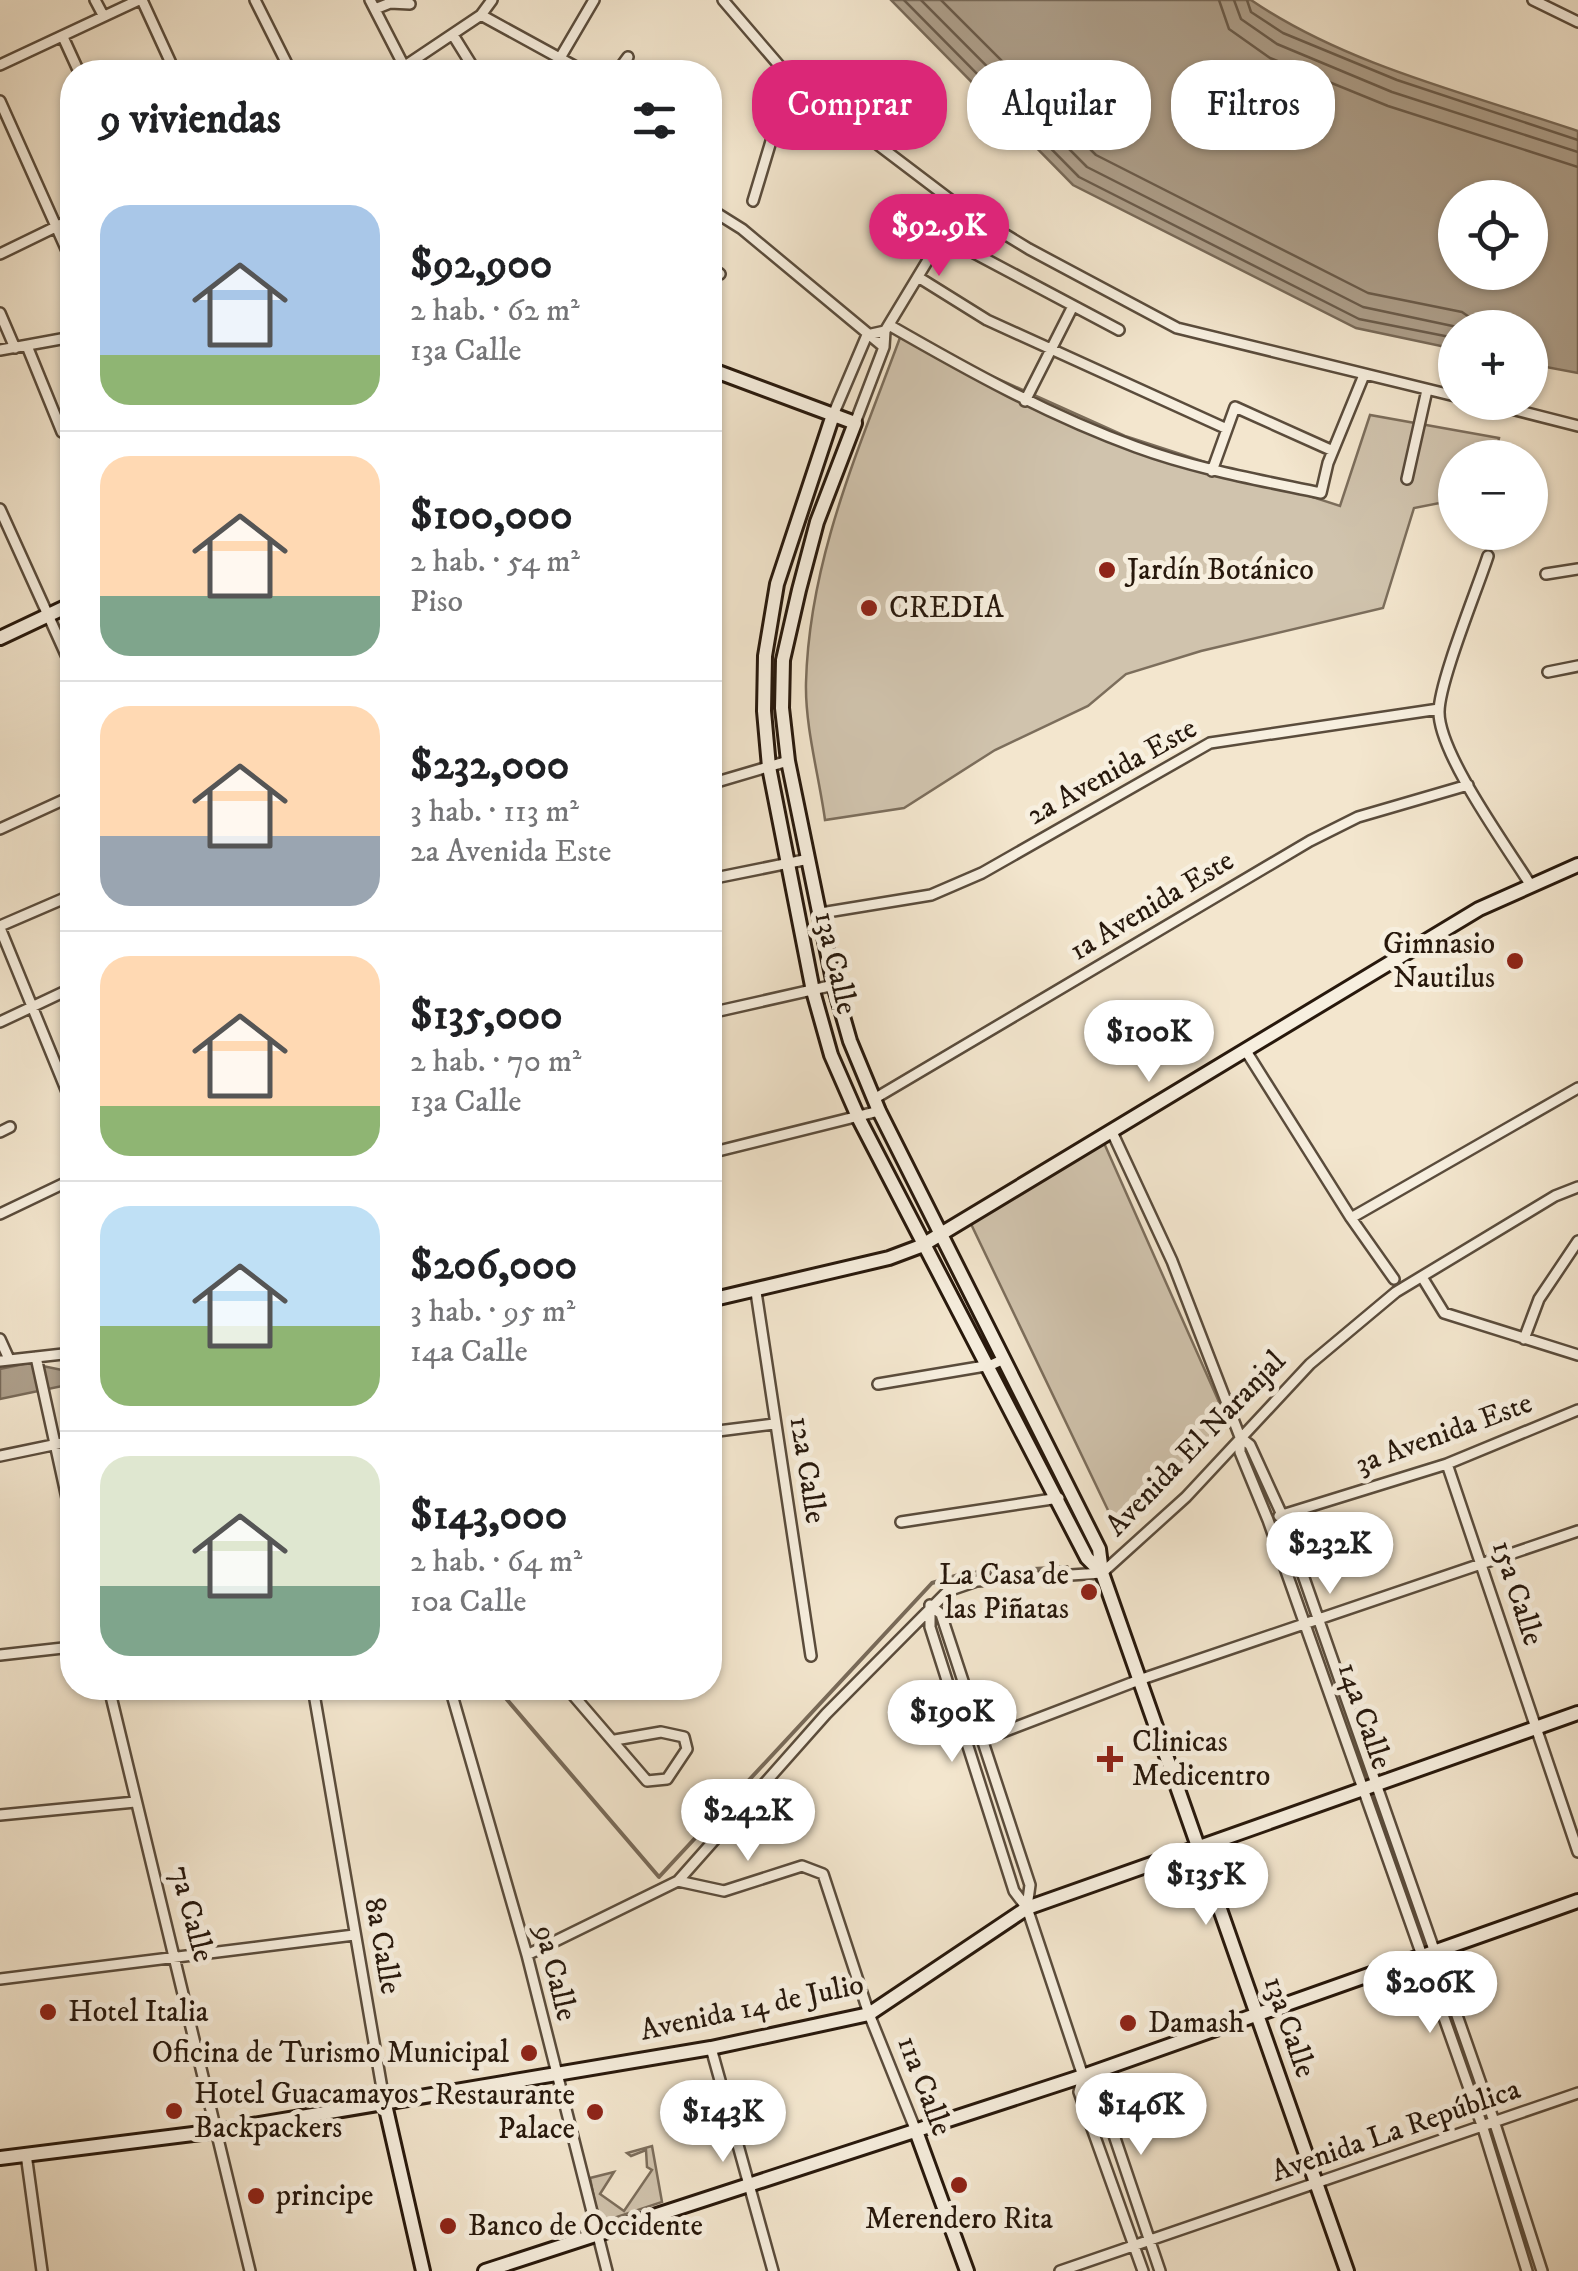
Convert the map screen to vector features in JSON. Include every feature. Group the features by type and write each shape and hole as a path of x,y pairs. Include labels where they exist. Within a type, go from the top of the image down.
{"street":[{"path":"95,0 103,14"},
{"path":"0,65 140,0 170,60"},
{"path":"255,0 285,60"},
{"path":"419,60 481,15 492,0"},
{"path":"560,58 594,0"},
{"path":"722,0 774,60"},
{"path":"1533,0 1578,22"},
{"path":"398,60 372,4 410,4"},
{"path":"481,15 564,60"},
{"path":"453,36 468,60"},
{"path":"63,37 74,60"},
{"path":"0,101 60,237"},
{"path":"753,201 768,150"},
{"path":"885,150 960,207 1176,328 1438,392"},
{"name":"13a Calle","path":"960,207 887,328 884,346 816,522 783,660 788,762 834,985 877,1105 1064,1496 1087,1558 1102,1573 1347,2271"},
{"path":"722,216 884,346"},
{"path":"0,254 60,224"},
{"path":"942,236 1119,330"},
{"path":"918,277 986,320 1227,429"},
{"path":"1025,401 1073,306"},
{"path":"0,313 14,348"},
{"path":"867,335 887,328 1025,401 1136,448 1212,470 1321,493 1333,451 1364,375"},
{"name":"13a Calle","path":"867,335 833,414 777,584 765,656 764,711 770,766 786,864 831,1054 921,1246 997,1362"},
{"path":"0,350 60,339"},
{"path":"27,346 60,427"},
{"path":"722,373 855,423"},
{"path":"1407,479 1428,390"},
{"path":"1212,470 1235,407 1333,451"},
{"path":"1548,418 1578,426"},
{"path":"0,509 60,641"},
{"path":"1488,556 1439,709 1468,785 1530,884"},
{"path":"1546,574 1578,568"},
{"path":"777,584 799,590"},
{"path":"0,638 60,610"},
{"path":"1548,672 1578,666"},
{"name":"2a Avenida Este","path":"821,913 931,895 982,873 1210,742 1439,709"},
{"path":"722,780 788,762"},
{"name":"1a Avenida Este","path":"722,1150 859,1119 1310,841 1358,817 1468,785"},
{"path":"0,830 60,802"},
{"path":"722,877 809,858"},
{"path":"722,1298 921,1246 1478,909 1578,865"},
{"path":"60,900 0,927 60,1073"},
{"path":"722,1010 834,985"},
{"path":"0,1022 60,994"},
{"path":"1246,1051 1350,1218 1394,1278"},
{"path":"1350,1218 1578,1088"},
{"name":"14a Calle","path":"1112,1132 1172,1262 1240,1437 1240,1452 1371,1788 1429,1954 1495,2124 1542,2271"},
{"path":"0,1214 60,1187"},
{"name":"Avenida El Naranjal","path":"527,1955 678,1881 930,1605 948,1591 977,1580 1102,1573 1186,1497 1310,1364 1422,1277 1555,1196 1578,1187"},
{"path":"1524,1339 1539,1299 1578,1242"},
{"path":"1422,1277 1444,1313 1578,1355"},
{"name":"12a Calle","path":"756,1292 810,1656"},
{"path":"0,1339 4,1360 60,1354"},
{"path":"36,1357 60,1462"},
{"path":"878,1384 997,1362"},
{"name":"3a Avenida Este","path":"1268,1520 1446,1464 1578,1410"},
{"path":"722,1430 774,1424"},
{"path":"1240,1437 1250,1445 1282,1516 1371,1788"},
{"path":"0,1456 60,1442"},
{"name":"15a Calle","path":"1446,1464 1578,1852"},
{"path":"901,1522 1064,1496"},
{"path":"982,1740 1140,1680 1578,1531"},
{"path":"930,1605 941,1614 1030,1885 1027,1908"},
{"path":"930,1605 930,1627 966,1745 1014,1891 1027,1908 1082,2076 1079,2092 1144,2271"},
{"path":"0,1654 60,1648"},
{"name":"7a Calle","path":"112,1700 177,1955 250,2271"},
{"name":"8a Calle","path":"315,1700 384,2100 422,2271"},
{"name":"9a Calle","path":"453,1700 527,1955 553,2071 607,2271"},
{"path":"578,1700 615,1740 640,1776 653,1782 667,1779 687,1749 684,1738 671,1732 615,1740"},
{"name":"Avenida 14 de Julio","path":"0,2158 217,2131 553,2071 710,2048 869,2014 1027,1908 1578,1713"},
{"path":"0,1815 135,1802"},
{"name":"11a Calle","path":"678,1881 724,1891 811,1867 823,1874 869,2014 966,2271"},
{"path":"485,2271 749,2188 1082,2076 1578,1901"},
{"path":"0,1979 354,1935"},
{"name":"14a Calle","path":"1429,1954 1527,2271"},
{"path":"710,2048 772,2271"},
{"path":"1082,2076 1097,2085 1160,2271"},
{"name":"Avenida La República","path":"1060,2271 1317,2186 1578,2093"},
{"path":"26,2154 42,2271"}],"shaded area":[{"name":"Jardín Botánico","path":"901,335 1125,436 1340,506 1370,415 1499,438 1438,440 1438,503 1414,508 1383,608 1201,651 1126,674 1088,706 995,750 904,808 825,820 806,700 809,637 826,548"},
{"path":"1104,1143 1227,1420 1140,1512 1117,1529 971,1224"},
{"path":"652,2146 662,2202 599,2223 590,2178 614,2172 600,2194 624,2211 652,2170 647,2167 646,2150 631,2156 627,2153"}],"water":[{"path":"891,0 1251,0 1288,23 1367,60 1578,131 1578,373 1548,367 1548,310 1438,310 1438,345 1356,328 1073,185 1039,150 1151,150 1151,60 967,60 967,77"},
{"path":"28,1363 60,1370 60,1386 0,1399 0,1369"}],"waterway":[{"path":"507,1700 659,1877 932,1583 965,1573 1067,1567"}],"place":[{"name":"Jardín Botánico","path":"1107,570"},
{"name":"CREDIA","path":"869,608"},
{"name":"Gimnasio Nautilus","path":"1515,961"},
{"name":"La Casa de las Piñatas","path":"1089,1592"},
{"name":"Clinicas Medicentro","path":"1110,1759"},
{"name":"Hotel Italia","path":"48,2012"},
{"name":"Damash","path":"1128,2023"},
{"name":"Oficina de Turismo Municipal","path":"529,2053"},
{"name":"Hotel Guacamayos Backpackers","path":"174,2111"},
{"name":"Restaurante Palace","path":"595,2112"},
{"name":"Merendero Rita","path":"959,2185"},
{"name":"principe","path":"256,2196"},
{"name":"Banco de Occidente","path":"448,2226"}]}
